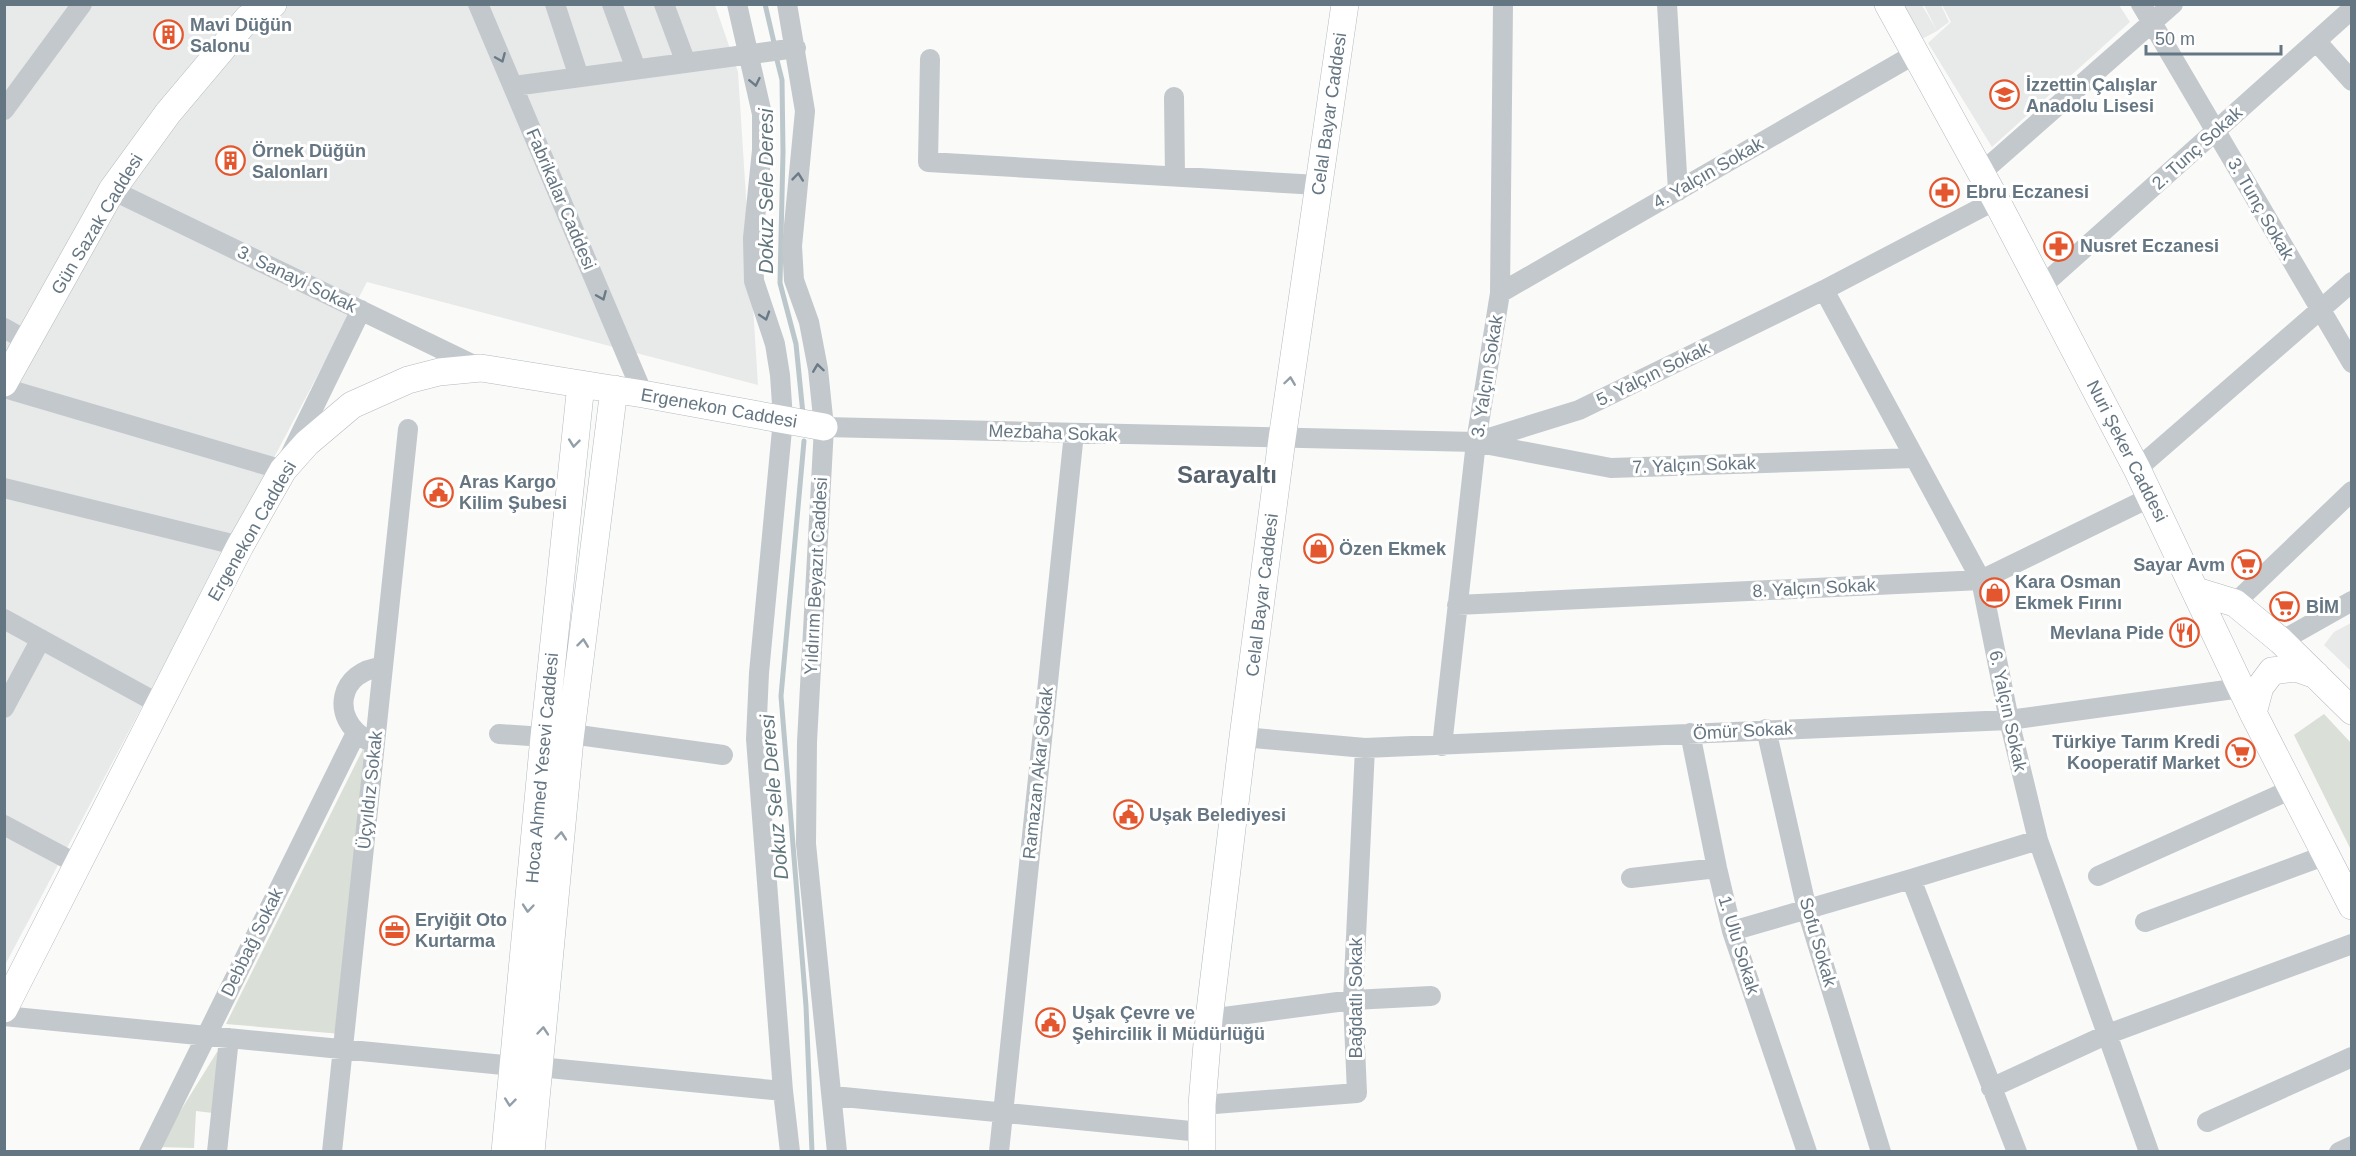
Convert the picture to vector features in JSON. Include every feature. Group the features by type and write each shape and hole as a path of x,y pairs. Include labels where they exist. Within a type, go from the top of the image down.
{"street":[{"path":"4,110 82,4"},
{"path":"249,11 273,4"},
{"name":"Fabrikalar Caddesi","path":"478,4 643,394"},
{"path":"555,4 579,77"},
{"path":"612,4 636,69"},
{"path":"664,4 686,63"},
{"path":"737,4 757,53 762,114 762,150 753,238 754,281 775,344 783,419 759,673 756,739 783,1092 790,1152"},
{"name":"Yıldırım Beyazıt Caddesi","path":"787,4 792,49 805,111 792,246 794,280 812,334 824,427 807,742 806,844 837,1152"},
{"name":"Celal Bayar Caddesi","path":"1202,1142 1202,1105 1209,1018 1243,737 1282,439 1345,4"},
{"name":"3. Yalçın Sokak","path":"1443,746 1476,442 1500,293 1503,4"},
{"path":"1667,4 1678,190"},
{"name":"Nuri Şeker Caddesi","path":"1888,4 1982,173 2138,469 2241,688 2352,906"},
{"name":"3. Tunç Sokak","path":"2141,4 2352,363"},
{"path":"1982,173 2173,4"},
{"name":"2. Tunç Sokak","path":"2042,286 2352,9"},
{"name":"Gün Sazak Caddesi","path":"4,383 16,334 112,190 168,113 249,11"},
{"path":"2316,41 2352,81"},
{"path":"514,86 792,49"},
{"name":"4. Yalçın Sokak","path":"1500,293 1916,54"},
{"path":"930,59 928,162 1318,185"},
{"path":"1174,97 1175,176"},
{"name":"3. Sanayi Sokak","path":"112,190 481,368"},
{"name":"5. Yalçın Sokak","path":"1282,439 1476,442 1579,410 1824,290 1996,200"},
{"path":"2138,469 2352,282"},
{"name":"6. Yalçın Sokak","path":"1824,290 1980,580 2009,720 2038,840 2149,1152"},
{"path":"4,388 283,470 361,310"},
{"name":"Ergenekon Caddesi","path":"4,1009 240,546 283,470 307,443 352,405 408,380 439,372 481,368 614,389 824,427"},
{"name":"Hoca Ahmed Yesevi Caddesi","path":"531,1152 527,1066 544,736 580,384"},
{"name":"Hoca Ahmed Yesevi Caddesi","path":"505,1152 527,1066 614,389"},
{"name":"Mezbaha Sokak","path":"824,427 1282,439"},
{"name":"Üçyıldız Sokak","path":"332,1152 408,429"},
{"name":"Ramazan Akar Sokak","path":"999,1152 1074,433"},
{"name":"7. Yalçın Sokak","path":"1476,442 1611,468 1914,458"},
{"path":"4,488 240,546"},
{"path":"2235,603 2352,491"},
{"name":"8. Yalçın Sokak","path":"1457,604 1980,580 2151,497"},
{"path":"2196,591 2235,603 2281,641 2352,711"},
{"path":"2281,641 2352,601"},
{"path":"4,619 159,704"},
{"path":"4,708 41,639"},
{"path":"375,742 356,733 348,724 344,713 344,701 346,690 362,672 383,667"},
{"path":"2253,712 2260,687 2272,671 2296,668 2316,675"},
{"name":"Ömür Sokak","path":"1243,737 1365,748 2009,720 2241,688"},
{"name":"Sofu Sokak","path":"1766,729 1807,910 1881,1152"},
{"name":"Debbağ Sokak","path":"149,1152 356,733"},
{"name":"1. Ulu Sokak","path":"1690,733 1732,931 1807,1152"},
{"path":"499,734 544,736"},
{"path":"571,734 723,755"},
{"name":"Bağdatlı Sokak","path":"1202,1105 1357,1093 1353,1000 1365,748"},
{"path":"2098,876 2292,789"},
{"path":"4,825 77,864"},
{"path":"1732,931 2038,840"},
{"path":"2145,922 2326,855"},
{"path":"1631,878 1717,868"},
{"path":"1911,879 2017,1152"},
{"path":"1991,1088 2108,1034 2352,944"},
{"path":"1209,1018 1353,1000 1431,996"},
{"path":"4,1016 783,1092"},
{"path":"217,1152 229,1038"},
{"path":"2207,1122 2352,1057"},
{"path":"833,1096 1003,1113 1202,1142"},
{"path":"2339,1152 2352,1146"}],"shaded area":[{"path":"5,5 715,5 738,72 758,385 367,282 5,965"},
{"path":"1903,5 1922,5 1937,31 1922,39"},
{"path":"1924,5 1941,5 1949,22 1937,31"},
{"name":"İzzettin Çalışlar Anadolu Lisesi","path":"1942,5 2119,5 2130,22 1992,147 1928,43 1951,22"},
{"path":"2351,623 2351,671 2324,645 2334,632"},
{"path":"2324,714 2351,743 2351,850 2294,735"},
{"path":"364,747 341,1034 226,1024"},
{"path":"217,1052 220,1052 213,1113 196,1111 194,1148 158,1147"}],"waterway":[{"name":"Dokuz Sele Deresi","path":"765,4 775,47"},
{"name":"Dokuz Sele Deresi","path":"776,56 782,80 780,283 796,344 803,414"},
{"name":"Dokuz Sele Deresi","path":"804,441 781,696 806,1006 812,1152"}],"place":[{"name":"Mavi Düğün Salonu","path":"169,35"},
{"name":"İzzettin Çalışlar Anadolu Lisesi","path":"2005,95"},
{"name":"Örnek Düğün Salonları","path":"231,161"},
{"name":"Ebru Eczanesi","path":"1945,192"},
{"name":"Nusret Eczanesi","path":"2059,246"},
{"name":"Aras Kargo Kilim Şubesi","path":"438,492"},
{"name":"Özen Ekmek","path":"1318,549"},
{"name":"Sayar Avm","path":"2246,565"},
{"name":"Kara Osman Ekmek Fırını","path":"1994,592"},
{"name":"BİM","path":"2285,607"},
{"name":"Mevlana Pide","path":"2185,633"},
{"name":"Türkiye Tarım Kredi Kooperatif Market","path":"2241,752"},
{"name":"Uşak Belediyesi","path":"1128,815"},
{"name":"Eryiğit Oto Kurtarma","path":"394,930"},
{"name":"Uşak Çevre ve Şehircilik İl Müdürlüğü","path":"1051,1023"}],"district":[{"name":"Sarayaltı","path":"1227,474"}]}
